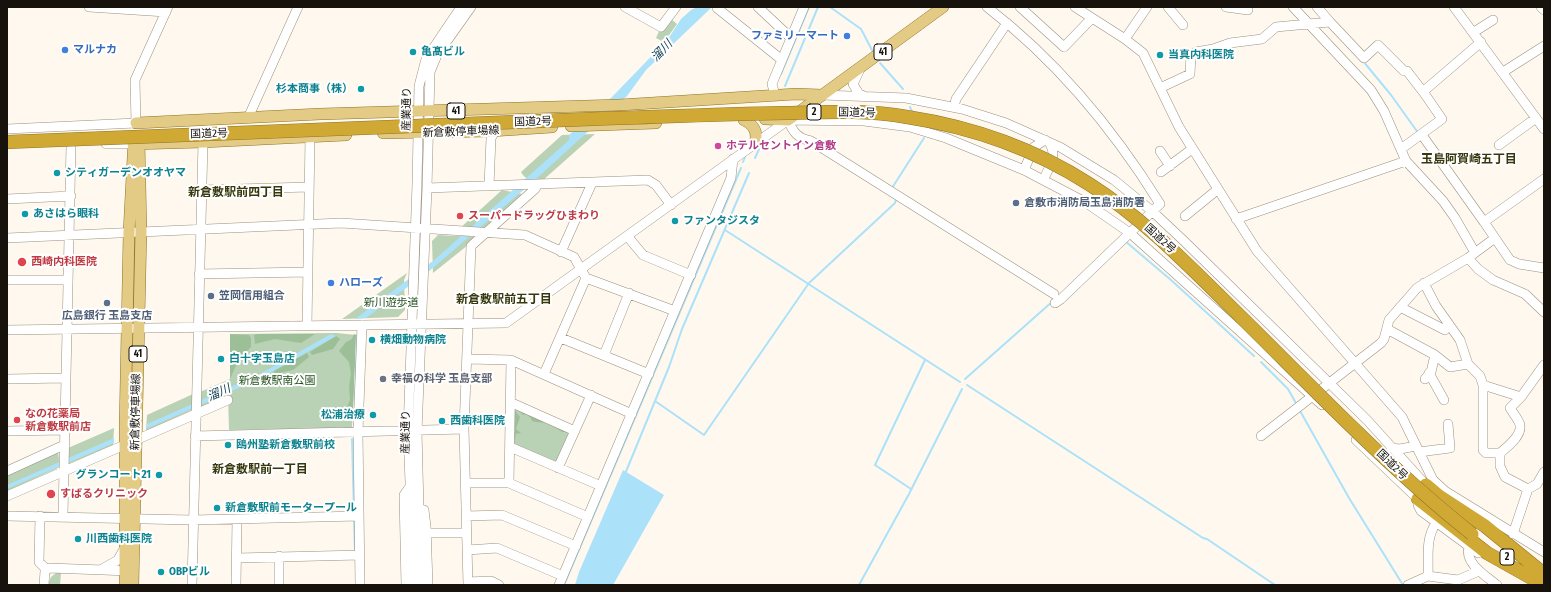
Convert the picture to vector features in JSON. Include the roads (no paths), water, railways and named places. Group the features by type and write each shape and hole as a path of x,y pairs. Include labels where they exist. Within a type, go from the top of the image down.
{"highway":[{"name":"国道2号","path":"7,142 660,117 853,112 902,116 945,123 971,130 1000,140 1047,161 1092,186 1126,210 1190,266 1396,470 1434,504 1472,534 1511,560 1544,578"},
{"path":"1426,485 1443,499 1485,526 1544,574"},
{"path":"1418,499 1487,553 1544,585"}],"main road":[{"name":"41","path":"788,120 860,69 943,7"},
{"name":"新倉敷停車場線","path":"133,585 124,547 129,518 136,440 141,231 136,123 822,95"},
{"path":"775,96 788,120"},
{"path":"719,100 719,120"},
{"path":"575,126 576,106"},
{"path":"495,131 507,109"},
{"name":"新倉敷停車場線","path":"136,144 495,131 719,120 788,120"},
{"path":"744,120 756,130 755,143"},
{"name":"新倉敷停車場線","path":"125,585 129,571 129,518 125,445 129,232 136,144"}],"street":[{"path":"7,129 136,123 135,80 167,10 90,7"},
{"path":"248,118 298,7"},
{"name":"産業通り","path":"414,585 412,324 415,228 423,133 423,112 419,86 426,59 461,7"},
{"name":"産業通り","path":"423,112 430,72 433,64 471,7"},
{"path":"625,7 661,27 676,7"},
{"path":"758,7 791,38"},
{"path":"775,96 772,84 804,7"},
{"path":"788,120 794,133 801,139 810,141 890,191 1054,299 1061,299 1160,204 1125,151 1048,60 987,7"},
{"path":"1020,7 1064,46 1092,18"},
{"path":"1075,7 1125,38 1143,53 1192,149 1236,219 1271,269 1402,417 1433,480 1440,488 1513,534 1542,549"},
{"path":"1125,38 1147,7"},
{"path":"1168,7 1183,25"},
{"path":"1226,7 1248,10"},
{"path":"1293,7 1372,90 1384,111 1406,161 1443,201 1455,218 1478,269 1493,280 1525,294 1544,312"},
{"path":"1317,7 1329,22 1364,58 1378,45 1404,71 1407,71 1442,119 1401,149"},
{"path":"1454,7 1474,32 1544,129"},
{"path":"1541,7 1544,10"},
{"path":"717,8 782,60"},
{"path":"1474,32 1493,20"},
{"path":"1160,88 1190,74 1191,56 1196,52 1213,50 1230,43 1262,39 1276,27 1311,25 1329,22"},
{"path":"954,107 956,99 1007,23"},
{"path":"1424,93 1425,90 1481,42"},
{"path":"1503,72 1543,47"},
{"path":"860,69 853,84 859,94 864,96"},
{"path":"822,95 906,98 954,107 994,119 1047,141 1114,180 1152,211 1328,384 1367,420 1426,485"},
{"path":"1499,145 1536,118"},
{"path":"7,330 362,326 509,322 788,120 864,121 910,127 946,138 1044,179 1085,202 1125,237 1196,292 1311,396 1418,499"},
{"path":"489,186 491,138 495,131"},
{"name":"産業通り","path":"413,431 422,324 428,188 423,133"},
{"path":"1422,135 1484,222 1493,239 1514,262 1544,268"},
{"path":"307,326 310,225 310,137"},
{"path":"1024,170 1034,147 1047,141"},
{"path":"1044,179 1054,155 1054,150 1047,141"},
{"path":"192,585 192,520 203,142"},
{"path":"7,148 136,144"},
{"path":"63,516 71,145"},
{"path":"1161,172 1192,149"},
{"path":"1160,151 1170,166"},
{"path":"559,585 731,178 733,159"},
{"path":"1236,219 1406,161"},
{"path":"1484,222 1544,179"},
{"path":"428,188 648,180 656,185 671,205"},
{"path":"561,252 592,183"},
{"path":"499,585 490,581 468,584 464,429 471,246 482,233 535,189 538,184"},
{"path":"201,190 309,186"},
{"path":"1184,216 1217,190"},
{"path":"7,199 71,196"},
{"path":"7,238 69,236 141,231 341,224 525,235 574,258 586,278 675,311"},
{"path":"628,237 643,255 691,275"},
{"path":"1261,436 1381,343 1389,320 1424,283 1471,255 1493,239"},
{"path":"199,274 308,272"},
{"path":"1196,292 1219,276"},
{"path":"544,374 586,278"},
{"path":"7,280 68,280"},
{"path":"1424,283 1436,306 1460,340 1468,364 1480,376 1483,385 1483,450 1486,453 1500,454 1510,445 1519,433 1520,425 1510,408 1521,397 1544,365"},
{"path":"604,355 629,293"},
{"path":"1400,307 1445,330"},
{"path":"360,585 358,432 362,326"},
{"path":"1387,329 1435,355 1450,367 1468,364"},
{"path":"561,338 649,374"},
{"path":"1435,355 1427,376 1444,400"},
{"path":"467,359 511,360 632,414"},
{"path":"509,483 511,360"},
{"path":"7,379 66,378"},
{"path":"1483,385 1521,397"},
{"path":"558,468 591,395"},
{"path":"7,496 64,468 125,445 196,411 228,400"},
{"path":"510,402 575,431"},
{"path":"1392,448 1450,448 1448,424"},
{"path":"195,436 464,429"},
{"path":"7,431 65,430"},
{"path":"510,447 601,486"},
{"path":"1417,449 1419,461 1426,479 1426,485 1418,499 1418,505 1421,511 1469,547 1533,585"},
{"path":"7,471 64,450"},
{"path":"1500,454 1500,466 1505,477 1528,489 1541,484 1544,472"},
{"path":"465,484 509,483 588,517"},
{"path":"406,585 404,494 414,485 423,494 427,534 428,585"},
{"name":"産業通り","path":"414,485 421,585"},
{"path":"1513,534 1528,489"},
{"path":"466,516 502,515 576,546"},
{"path":"7,516 63,516 192,520 359,516"},
{"path":"40,516 39,562 46,569 129,571"},
{"path":"236,519 236,585"},
{"path":"1428,576 1428,544 1431,530 1436,523"},
{"path":"427,534 466,533"},
{"path":"97,570 107,568 118,560 124,547"},
{"path":"1469,547 1467,553 1469,558 1479,571 1497,585"},
{"path":"467,550 497,548 563,576"},
{"path":"237,558 360,555"},
{"path":"279,556 279,585"},
{"path":"44,585 46,569"},
{"path":"1408,585 1428,576 1458,580 1479,571"}],"water":[{"name":"溜川","path":"697,7 712,7 646,70 627,96 535,180 433,268 366,318 355,319 433,261 569,140 569,135 612,97 668,39 681,19"},
{"name":"溜川","path":"331,334 336,336 259,379 146,429 147,424 258,375"},
{"path":"114,438 114,443 7,489 7,485"},
{"path":"623,470 664,495 613,585 575,585 579,572"}],"waterway":[{"path":"781,74 809,7"},
{"path":"785,86 818,7"},
{"path":"830,7 861,29 873,52"},
{"path":"1363,61 1391,95 1419,134"},
{"path":"880,63 903,89"},
{"path":"910,107 913,113"},
{"path":"892,188 924,138"},
{"path":"755,158 760,147"},
{"path":"743,162 745,157"},
{"path":"564,585 741,168"},
{"path":"625,474 669,367 682,329 749,173"},
{"path":"655,401 704,435 809,283 895,203 896,199"},
{"path":"725,230 960,382"},
{"path":"1125,241 1171,280 1254,356"},
{"path":"965,379 1053,301"},
{"path":"355,398 357,335"},
{"path":"911,489 875,465 925,360"},
{"path":"1261,362 1288,389 1297,405"},
{"path":"967,385 1203,538 1207,539 1275,585"},
{"path":"859,585 909,494 962,389"},
{"path":"1299,409 1349,498 1403,585"},
{"path":"352,439 354,511"},
{"path":"354,521 355,550"}],"place":[{"name":"ファミリーマート","path":"847,36"},
{"name":"マルナカ","path":"65,50"},
{"name":"亀髙ビル","path":"413,52"},
{"name":"当真内科医院","path":"1160,55"},
{"name":"杉本商事（株）","path":"361,89"},
{"name":"ホテルセントイン倉敷","path":"718,146"},
{"name":"シティガーデンオオヤマ","path":"57,173"},
{"name":"倉敷市消防局玉島消防署","path":"1016,203"},
{"name":"あさはら眼科","path":"25,214"},
{"name":"スーパードラッグひまわり","path":"460,216"},
{"name":"ファンタジスタ","path":"675,221"},
{"name":"西崎内科医院","path":"22,262"},
{"name":"ハローズ","path":"331,283"},
{"name":"笠岡信用組合","path":"211,296"},
{"name":"広島銀行 玉島支店","path":"107,303"},
{"name":"横畑動物病院","path":"372,340"},
{"name":"白十字玉島店","path":"221,359"},
{"name":"幸福の科学 玉島支部","path":"383,379"},
{"name":"松浦治療","path":"373,415"},
{"name":"なの花薬局 新倉敷駅前店","path":"17,420"},
{"name":"西歯科医院","path":"442,421"},
{"name":"鴎州塾新倉敷駅前校","path":"228,445"},
{"name":"グランコート21","path":"159,475"},
{"name":"すばるクリニック","path":"51,494"},
{"name":"新倉敷駅前モータープール","path":"217,508"},
{"name":"川西歯科医院","path":"78,539"},
{"name":"OBPビル","path":"161,572"}],"district":[{"name":"玉島阿賀崎五丁目","path":"1469,160"},
{"name":"新倉敷駅前四丁目","path":"236,193"},
{"name":"新倉敷駅前五丁目","path":"504,300"},
{"name":"新倉敷駅前一丁目","path":"260,470"}],"park label":[{"name":"新川遊歩道","path":"391,303"},
{"name":"新倉敷駅南公園","path":"277,381"}]}
